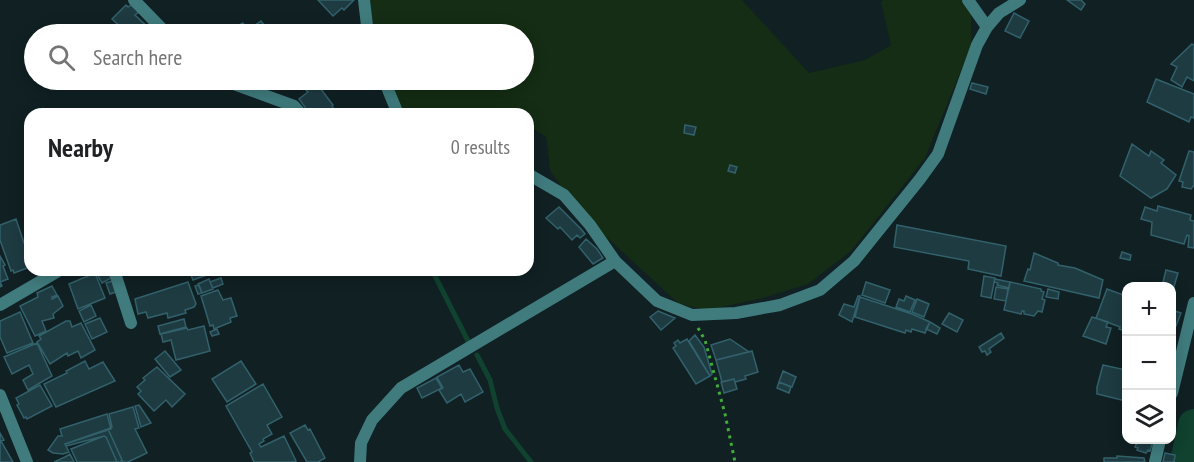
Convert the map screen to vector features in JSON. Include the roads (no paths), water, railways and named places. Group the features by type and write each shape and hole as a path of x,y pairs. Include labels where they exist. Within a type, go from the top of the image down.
{"street":[{"path":"134,0 157,24"},
{"path":"364,0 367,24"},
{"path":"968,0 987,27"},
{"path":"534,178 564,195 590,225 615,261 657,301 692,315 736,314 780,305 820,290 854,261 920,179 938,154 977,45 987,27 999,13 1020,0"},
{"path":"250,90 296,108"},
{"path":"388,90 396,108"},
{"path":"360,462 361,443 372,420 401,388 615,261"},
{"path":"0,305 50,276"},
{"path":"116,276 131,323"},
{"path":"1173,390 1192,320 1194,303"},
{"path":"0,395 27,462"},
{"path":"1155,462 1159,444"}],"waterway":[{"path":"435,276 469,343"},
{"path":"477,355 490,380 505,429 531,462"},
{"path":"1186,462 1194,425"}]}
